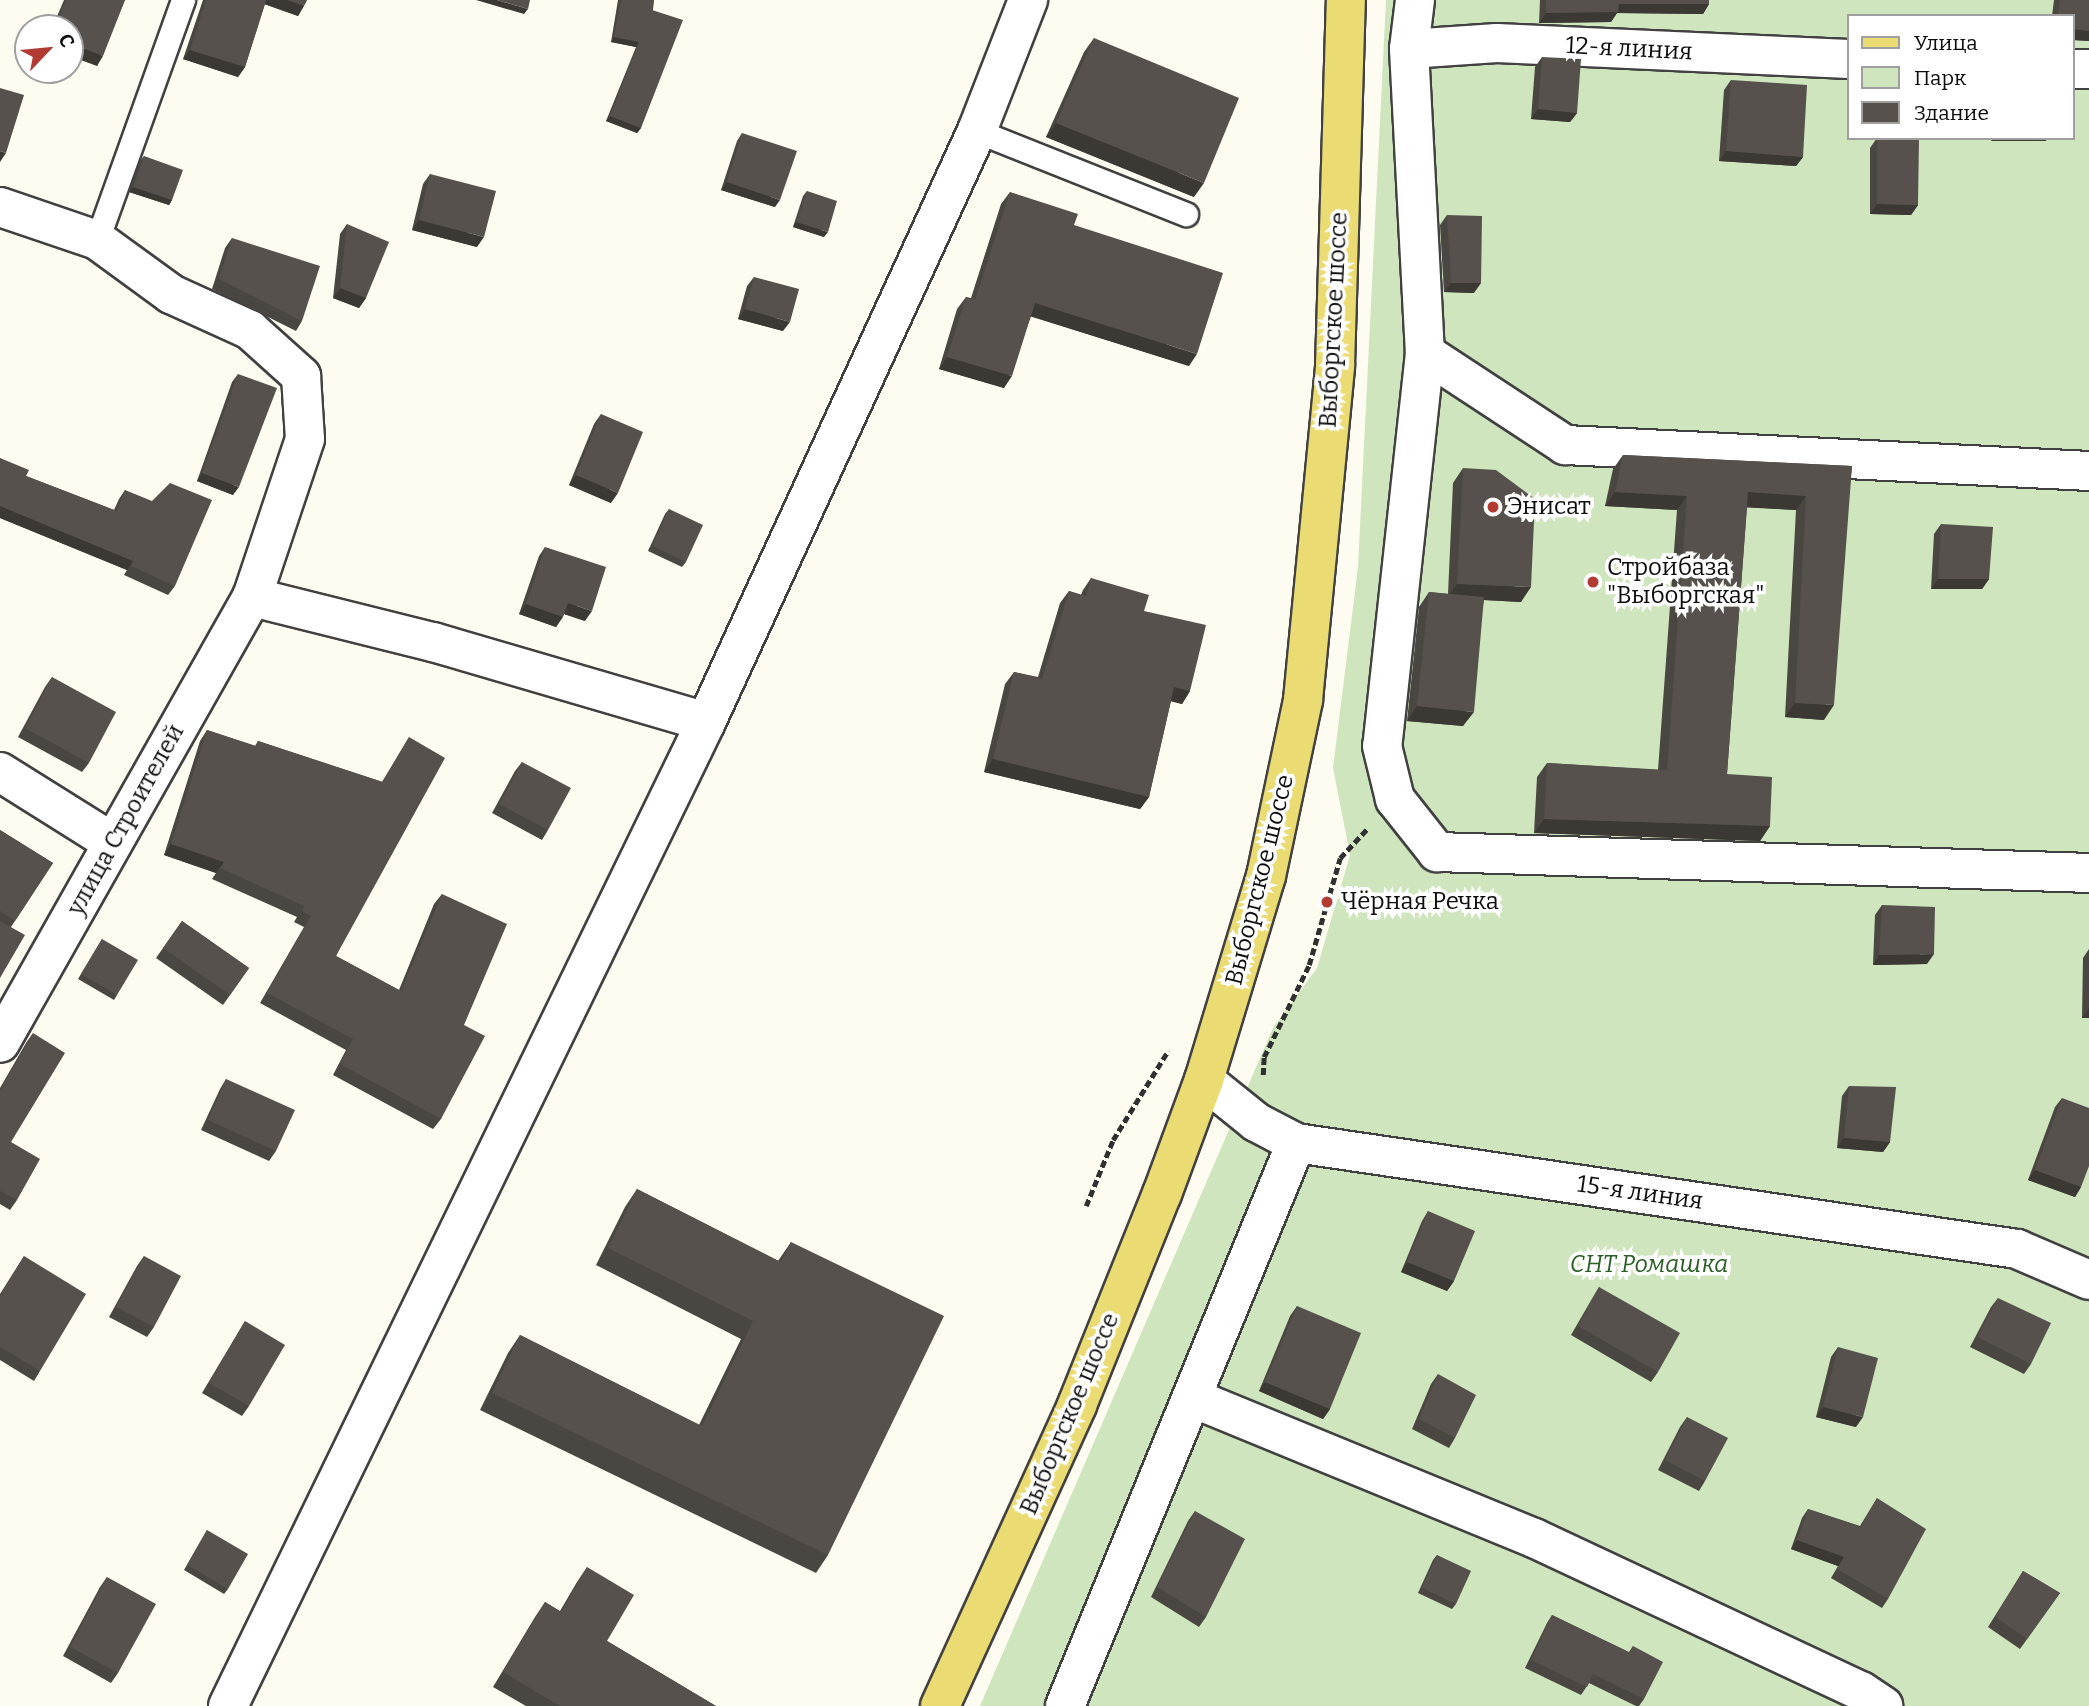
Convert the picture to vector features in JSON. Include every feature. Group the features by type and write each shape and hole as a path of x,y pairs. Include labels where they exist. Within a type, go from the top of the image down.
{"main road":[{"name":"Выборгское шоссе","path":"940,1706 1077,1405 1204,1080 1266,876 1303,700 1335,366 1346,0"}],"street":[{"path":"228,1706 706,722 977,131 1027,0"},
{"path":"1415,0 1409,49 1425,353 1382,746 1395,799 1437,852 2089,873"},
{"name":"12-я линия","path":"1409,49 1496,43 1848,59"},
{"name":"улица Строителей","path":"0,207 97,240 170,294 250,330 301,376 305,439 252,597 0,1043"},
{"path":"1425,353 1564,445 2089,471"},
{"path":"252,597 433,642 706,722"},
{"path":"0,772 113,843"},
{"name":"15-я линия","path":"1204,1080 1256,1122 1296,1143 2017,1249 2089,1280"},
{"path":"1065,1706 1195,1399 1296,1143"},
{"path":"1195,1399 1534,1538 1861,1692 1883,1706"}],"lane":[{"path":"97,240 183,0"},
{"path":"977,131 1186,214"}],"path":[{"path":"1264,1057 1309,965 1340,858 1395,799"},
{"path":"1086,1206 1113,1140 1170,1047"}],"green space":[{"name":"СНТ Ромашка","path":"1386,0 2089,0 2089,1706 980,1706 1273,1028 1317,968 1350,855 1333,768 1358,567"}],"building":[{"path":"66,0 125,0 103,56 84,49 84,14 60,14"},
{"path":"206,0 266,0 245,67 190,50"},
{"path":"287,0 307,0 304,6"},
{"path":"497,0 530,0 528,9"},
{"path":"621,0 654,0 652,10 683,20 641,128 610,116 639,42 614,37"},
{"path":"1546,0 1709,0 1709,4 1619,4 1618,12 1546,13"},
{"path":"2060,0 2089,0 2089,31 2075,29 2075,14 2058,14"},
{"path":"1094,38 1239,98 1204,183 1056,123"},
{"path":"1542,57 1581,59 1577,113 1538,109"},
{"path":"1731,80 1807,85 1803,157 1726,151"},
{"path":"0,88 24,95 6,153 0,151"},
{"path":"742,133 797,151 780,200 727,182"},
{"path":"1877,140 1919,140 1918,205 1877,204"},
{"path":"144,156 183,170 172,200 133,187"},
{"path":"430,174 496,191 484,237 419,220"},
{"path":"807,191 837,201 828,232 796,222"},
{"path":"1010,192 1078,214 1074,225 1223,273 1197,354 1035,303 1012,376 947,357 966,297 975,300"},
{"path":"1447,215 1482,216 1481,283 1451,283"},
{"path":"347,224 389,242 366,298 340,288"},
{"path":"232,238 320,266 302,321 219,279"},
{"path":"754,277 799,289 790,322 745,309"},
{"path":"238,374 277,388 239,487 202,473"},
{"path":"601,414 643,432 618,493 576,475"},
{"path":"1623,455 1852,466 1834,705 1795,703 1806,496 1748,492 1727,774 1772,777 1770,826 1544,819 1547,763 1667,770 1687,496 1615,492"},
{"path":"0,458 29,470 26,476 117,511 125,490 152,501 170,483 212,500 175,586 131,566 133,561 0,506"},
{"path":"1463,468 1496,470 1535,499 1531,587 1457,584"},
{"path":"669,509 703,525 686,562 652,546"},
{"path":"1941,524 1993,527 1989,579 1938,579"},
{"path":"545,547 606,567 592,611 568,603 563,617 526,604"},
{"path":"1091,578 1149,595 1144,611 1206,625 1190,691 1174,687 1149,797 993,759 1014,672 1042,679 1069,591 1086,596"},
{"path":"1429,592 1484,597 1474,712 1417,706"},
{"path":"52,677 116,712 89,763 25,728"},
{"path":"207,730 256,746 258,741 383,782 409,737 445,758 336,956 401,991 442,894 507,924 464,1025 485,1036 441,1119 340,1064 353,1039 267,993 311,916 302,911 304,906 220,868 224,862 171,844"},
{"path":"522,762 571,788 548,830 499,804"},
{"path":"0,830 53,863 15,921 0,911"},
{"path":"1882,905 1935,907 1934,954 1879,955"},
{"path":"0,921 25,935 0,978"},
{"path":"182,921 249,968 230,995 163,948"},
{"path":"102,939 138,960 117,995 81,974"},
{"path":"33,1033 65,1053 11,1142 40,1159 17,1200 0,1191 0,1090"},
{"path":"226,1079 295,1110 276,1151 208,1120"},
{"path":"1849,1086 1896,1087 1890,1142 1844,1138"},
{"path":"2062,1098 2089,1108 2089,1166 2081,1187 2035,1170"},
{"path":"637,1189 781,1262 791,1242 944,1316 828,1555 492,1393 520,1335 702,1426 753,1321 608,1248"},
{"path":"1428,1211 1475,1231 1454,1281 1407,1262"},
{"path":"24,1256 86,1294 40,1371 0,1347 0,1296"},
{"path":"144,1256 181,1276 154,1327 116,1307"},
{"path":"1599,1287 1680,1333 1658,1372 1578,1326"},
{"path":"1998,1298 2051,1323 2031,1364 1977,1337"},
{"path":"1297,1306 1361,1333 1330,1409 1265,1382"},
{"path":"245,1321 285,1345 249,1406 209,1383"},
{"path":"1838,1347 1878,1358 1863,1417 1823,1407"},
{"path":"1438,1374 1476,1395 1455,1438 1419,1419"},
{"path":"1687,1417 1728,1438 1705,1481 1665,1460"},
{"path":"1877,1498 1926,1529 1888,1599 1837,1569 1844,1557 1797,1540 1808,1509 1861,1527"},
{"path":"1195,1511 1245,1539 1206,1617 1157,1587"},
{"path":"207,1530 248,1554 228,1589 187,1565"},
{"path":"1437,1555 1471,1571 1456,1604 1422,1588"},
{"path":"587,1567 634,1595 607,1641 716,1706 560,1706 503,1672 545,1602 561,1612"},
{"path":"2023,1571 2060,1593 2027,1639 1995,1617"},
{"path":"107,1577 156,1604 118,1673 70,1647"},
{"path":"1552,1615 1630,1653 1633,1646 1663,1662 1644,1699 1593,1674 1587,1687 1531,1660"}],"place":[{"name":"Энисат","path":"1493,507"},
{"name":"Стройбаза \"Выборгская\"","path":"1593,582"},
{"name":"Чёрная Речка","path":"1327,902"}]}
